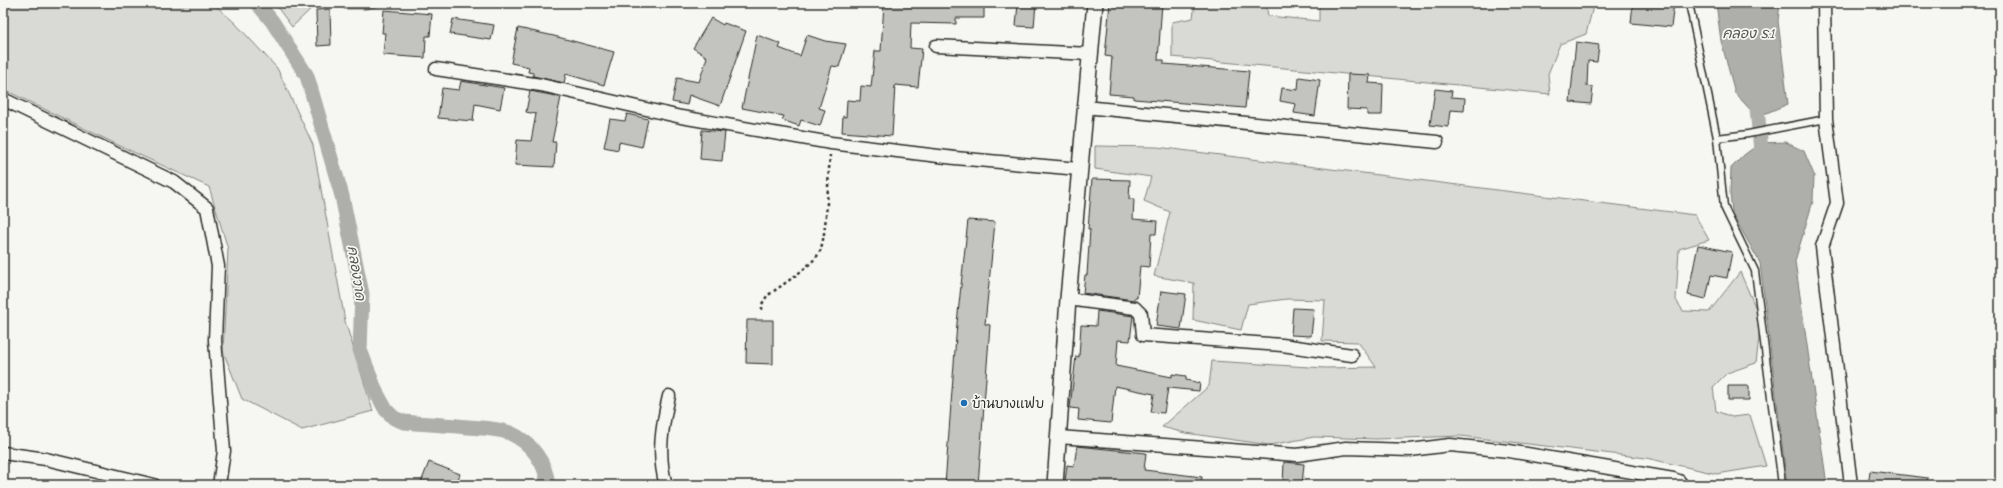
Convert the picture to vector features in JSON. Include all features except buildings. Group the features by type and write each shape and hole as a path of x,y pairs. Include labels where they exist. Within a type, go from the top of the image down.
{"street":[{"path":"1055,485 1068,300 1095,3"},
{"path":"1824,3 1826,119 1837,203 1822,247 1851,485"},
{"path":"936,46 1090,54"},
{"path":"436,69 541,85 681,116 831,143 955,158 1079,169"},
{"path":"3,99 174,182 207,208 218,266 215,340 224,451 220,485"},
{"path":"1085,107 1437,142"},
{"path":"1068,300 1135,308 1141,314 1143,334 1274,344 1352,355"},
{"path":"666,485 662,469 660,448 662,428 669,396"},
{"path":"1059,437 1297,454 1346,448 1410,450 1450,445 1509,451 1673,479 1679,481 1682,485"},
{"path":"3,453 46,459 154,485"}],"lane":[{"path":"1689,3 1717,138 1724,207 1755,271 1782,485"},
{"path":"1717,138 1748,134 1826,119"}],"path":[{"path":"762,310 762,304 767,296 809,263 820,252 823,237 831,143"}],"shaded area":[{"path":"3,3 213,3 235,23 277,68 313,145 345,321 373,411 302,430 242,399 223,351 228,249 209,187 3,89"},
{"path":"274,3 317,3 292,27"},
{"path":"340,3 392,3 366,9 344,9"},
{"path":"1195,3 1266,3 1268,16 1319,21 1319,3 1594,3 1586,34 1560,44 1548,74 1550,94 1172,57 1172,22 1193,18"},
{"path":"1095,146 1157,147 1695,215 1709,240 1679,249 1676,300 1683,311 1709,312 1740,272 1761,320 1756,363 1727,373 1713,387 1716,411 1732,417 1750,415 1766,466 1717,474 1646,458 1461,436 1376,439 1314,437 1270,445 1185,433 1162,427 1209,386 1212,361 1325,368 1376,367 1358,342 1322,341 1325,300 1287,299 1248,304 1241,330 1193,320 1194,283 1154,276 1170,212 1144,201 1151,177 1095,169"}],"water":[{"name":"คลอง ร.1","path":"1716,3 1780,3 1778,21 1788,104 1757,117 1735,93 1721,41"},
{"path":"1785,142 1804,151 1814,175 1813,201 1795,261 1827,485 1787,485 1760,263 1732,213 1730,192 1731,168 1744,155 1760,143"}],"waterway":[{"name":"คลองวาด","path":"257,3 272,21 307,76 342,196 362,294 360,350 376,392 386,410 394,418 404,422 489,428 510,433 525,442 536,454 541,461 547,477 548,485"},
{"path":"1756,97 1762,162"}],"place":[{"name":"บ้านบางแฟบ","path":"964,403"}]}
